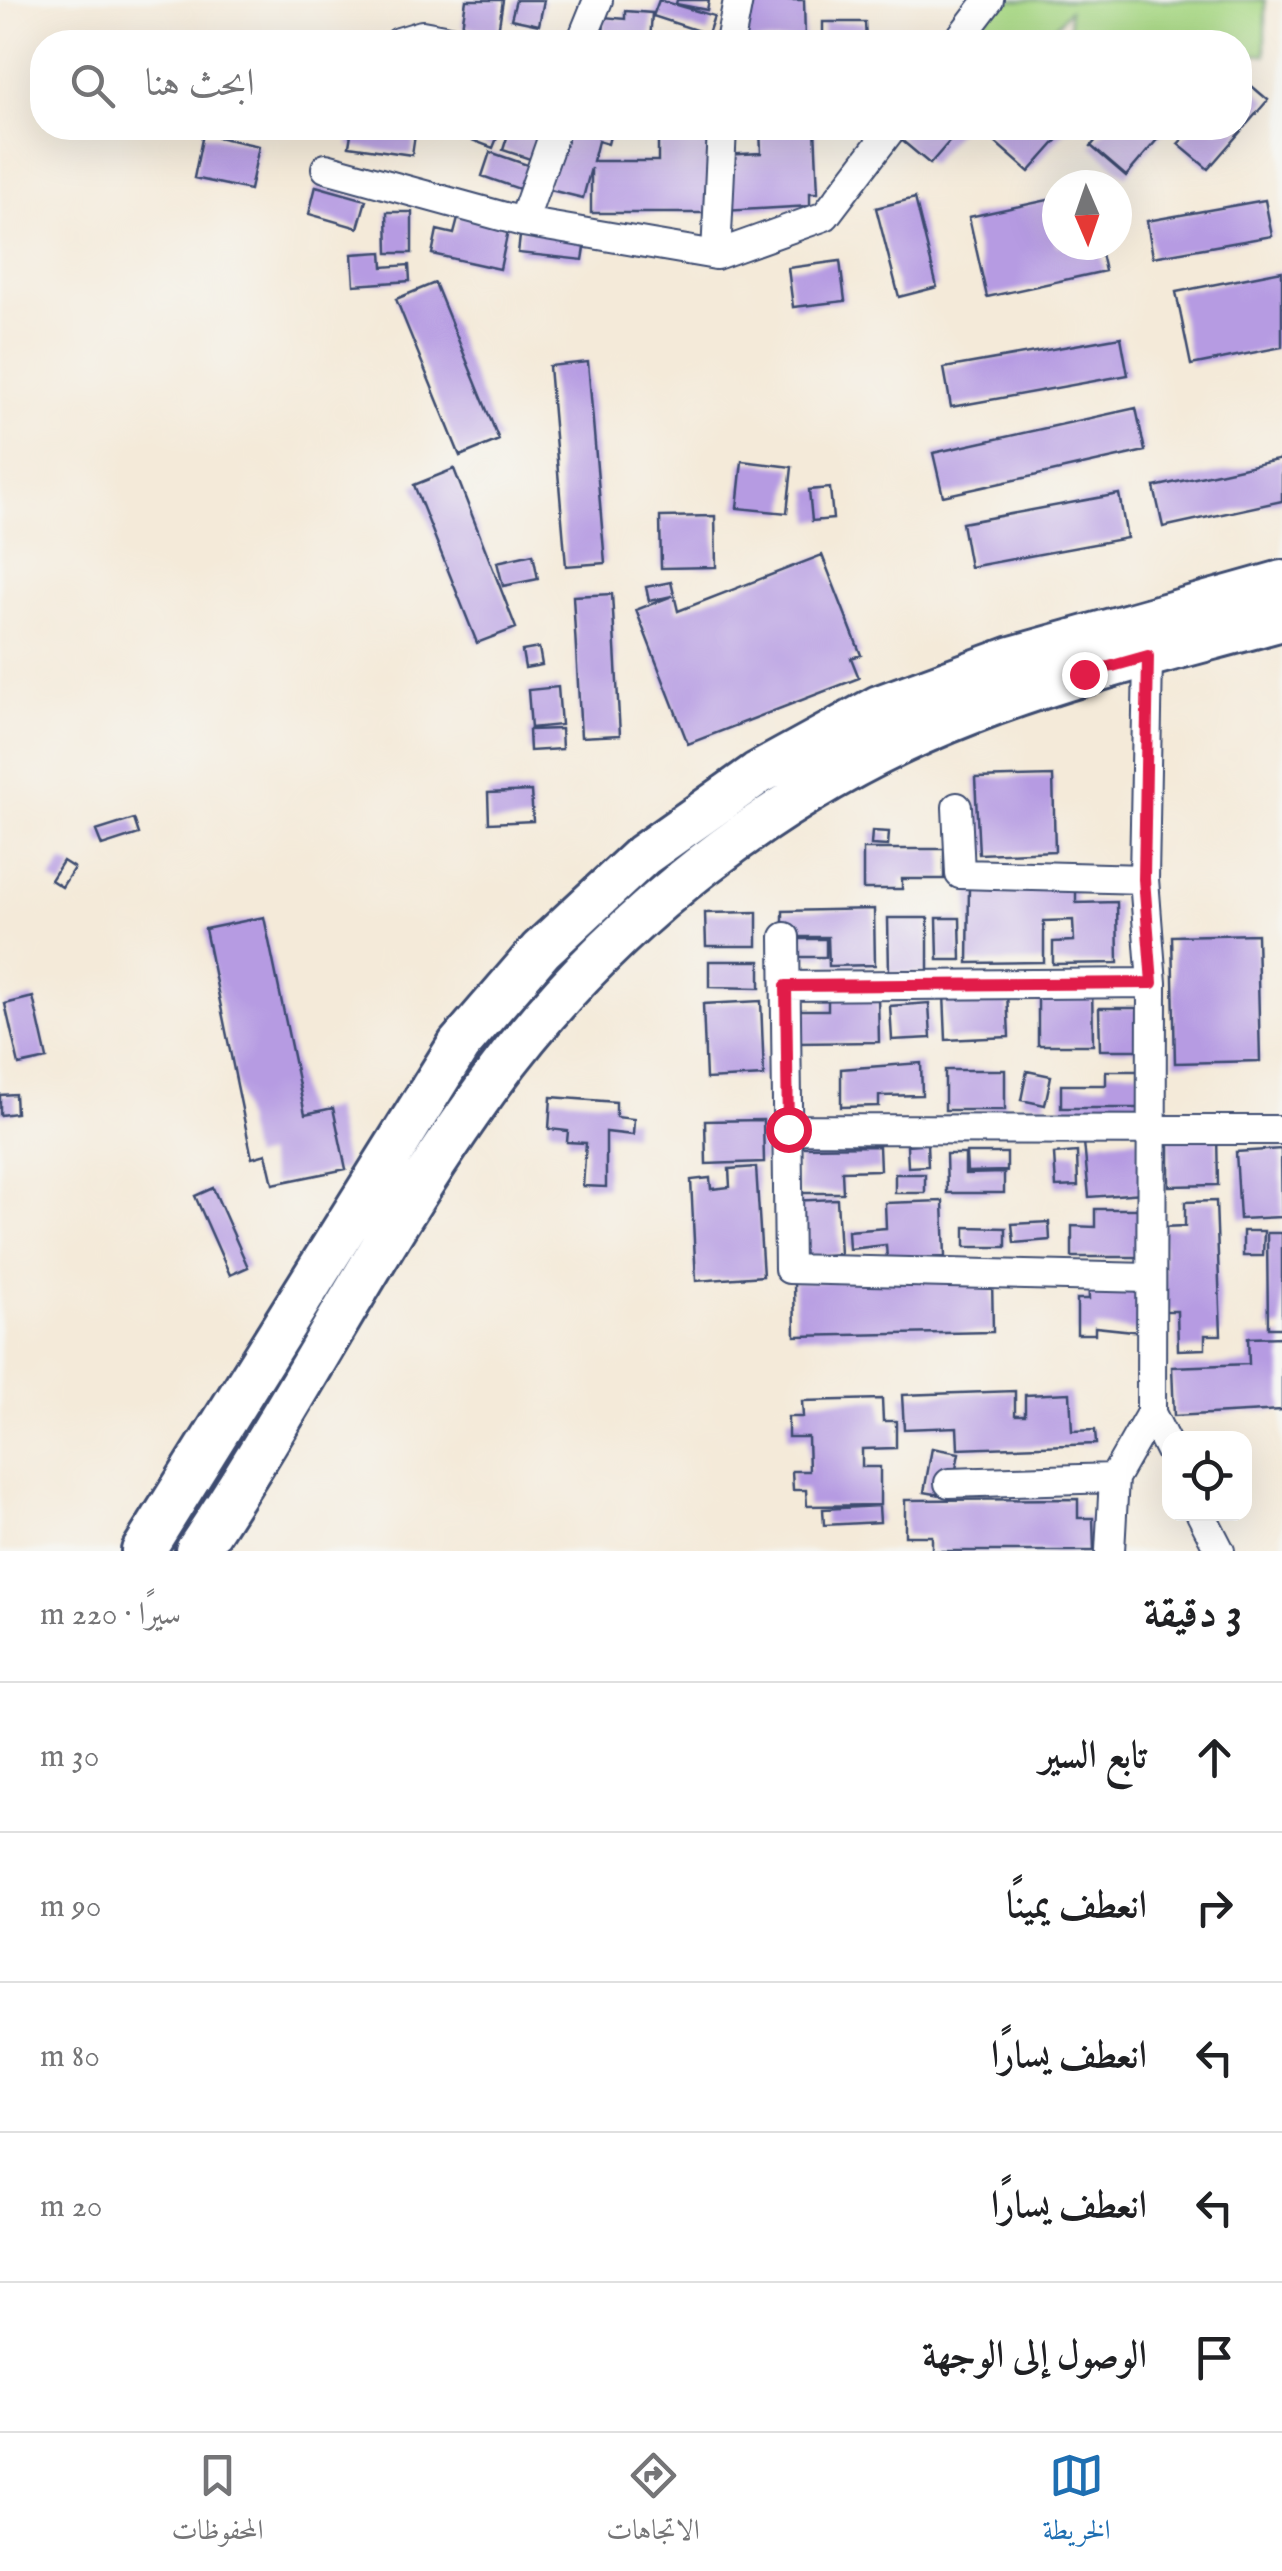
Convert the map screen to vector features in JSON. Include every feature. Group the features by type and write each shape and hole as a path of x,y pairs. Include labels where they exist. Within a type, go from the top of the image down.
{"main road":[{"path":"143,1551 459,1045 541,950 643,855 757,774 879,708 1029,652 1282,582"},
{"path":"196,1551 249,1473 417,1190 490,1083 590,965 669,893 808,794 968,713 1282,618"}],"street":[{"path":"586,30 598,0"},
{"path":"732,30 738,0"},
{"path":"965,30 989,0"},
{"path":"523,222 552,140"},
{"path":"716,255 721,140"},
{"path":"326,168 523,222 716,255 825,216 883,140"},
{"path":"1148,656 1144,879 1152,983 1148,1278 1151,1414 1162,1435"},
{"path":"956,807 960,874 1144,879"},
{"path":"785,937 789,1269 1148,1278"},
{"path":"786,986 1152,983"},
{"path":"788,1129 1282,1130"},
{"path":"1110,1551 1114,1478 1151,1414"},
{"path":"948,1484 1114,1478"},
{"path":"1205,1521 1220,1551"}],"green space":[{"path":"1002,0 1265,0 1265,55 1252,54 1252,30 1070,30 1069,10 1053,30 975,30"}],"building":[{"path":"466,0 503,0 498,30 462,27"},
{"path":"516,0 544,0 539,25 511,19"},
{"path":"659,0 714,16 709,30 696,30 653,16"},
{"path":"677,0 709,0 707,10 676,4"},
{"path":"744,0 804,0 805,30 745,30"},
{"path":"625,11 652,13 651,30 603,30 604,17 625,19"},
{"path":"823,22 865,22 865,30 823,30"},
{"path":"1252,86 1268,100 1252,118"},
{"path":"202,140 231,140 259,146 250,190 194,178"},
{"path":"350,140 414,140 412,155 349,146"},
{"path":"472,140 496,140 493,148"},
{"path":"506,140 550,140 542,163 503,150"},
{"path":"558,140 609,140 608,144 598,141 593,161 658,161 658,140 712,140 712,213 591,213 591,168 583,198 546,189"},
{"path":"760,140 816,140 818,193 810,193 810,206 724,211 722,155 761,153"},
{"path":"901,140 951,140 930,164"},
{"path":"993,140 1057,140 1029,172"},
{"path":"1096,140 1157,140 1131,170 1119,170 1091,146"},
{"path":"1182,140 1233,140 1208,169 1178,144"},
{"path":"490,152 536,168 528,192 482,176"},
{"path":"316,186 366,200 358,228 309,214"},
{"path":"915,198 937,287 899,297 876,208"},
{"path":"1265,200 1272,236 1153,257 1147,221"},
{"path":"1042,201 1042,260 1102,260 1105,271 987,297 969,217"},
{"path":"387,212 412,212 412,253 388,253"},
{"path":"459,215 509,226 500,269 432,254 437,230 454,234"},
{"path":"521,228 587,236 583,260 518,253"},
{"path":"382,252 383,267 409,265 410,281 354,285 352,254"},
{"path":"840,261 845,301 793,307 788,268"},
{"path":"1282,271 1282,347 1191,365 1176,292"},
{"path":"435,283 499,440 460,456 396,299"},
{"path":"1121,337 1128,375 951,407 944,368"},
{"path":"588,362 605,563 566,566 549,366"},
{"path":"1136,408 1145,451 943,496 933,453"},
{"path":"1282,459 1282,501 1163,527 1154,487"},
{"path":"742,461 792,467 787,513 737,508"},
{"path":"454,469 516,628 477,643 414,485"},
{"path":"830,488 833,519 812,521 809,490"},
{"path":"1119,494 1127,538 970,567 962,523"},
{"path":"715,516 716,567 661,568 660,517"},
{"path":"533,554 538,579 503,586 497,562"},
{"path":"822,555 861,655 851,658 859,678 688,744 636,610 672,596 649,601 646,587 671,582 678,611"},
{"path":"612,594 620,735 581,737 573,596"},
{"path":"539,648 542,665 525,668 522,651"},
{"path":"558,687 561,725 531,728 528,690"},
{"path":"561,729 562,749 530,751 529,730"},
{"path":"1053,776 1055,851 979,854 975,778"},
{"path":"531,791 533,821 489,823 488,793"},
{"path":"134,819 139,834 102,846 96,831"},
{"path":"872,831 889,832 888,846 871,845"},
{"path":"863,849 944,849 944,879 902,879 902,889 863,889"},
{"path":"63,861 74,868 62,887 51,880"},
{"path":"1076,883 1076,903 1117,902 1118,963 1053,964 1053,942 1074,941 1073,920 1044,921 1044,962 968,963 969,884"},
{"path":"874,909 875,965 829,966 828,937 783,937 783,911"},
{"path":"757,912 757,946 706,946 705,913"},
{"path":"264,917 305,1114 333,1108 346,1169 273,1184 266,1154 252,1158 205,929"},
{"path":"888,918 928,918 928,973 889,973"},
{"path":"937,918 960,918 961,960 938,960"},
{"path":"1257,934 1260,1061 1175,1063 1172,936"},
{"path":"796,939 826,939 826,957 795,957"},
{"path":"709,961 760,961 760,988 709,987"},
{"path":"1092,985 1093,1045 1038,1045 1038,986"},
{"path":"1007,991 1009,1037 946,1040 944,994"},
{"path":"878,995 879,1042 795,1043 794,1010 828,1010 828,996"},
{"path":"33,997 47,1059 19,1065 5,1004"},
{"path":"761,1001 764,1076 706,1079 703,1004"},
{"path":"929,1003 931,1038 892,1040 890,1006"},
{"path":"1099,1008 1140,1008 1140,1050 1100,1050"},
{"path":"921,1063 922,1095 879,1096 879,1106 841,1107 841,1069"},
{"path":"945,1070 1005,1070 1005,1110 945,1110"},
{"path":"1027,1071 1051,1076 1045,1105 1021,1100"},
{"path":"1106,1071 1140,1071 1140,1108 1061,1108 1061,1085 1106,1085"},
{"path":"15,1094 16,1113 0,1115 0,1095"},
{"path":"551,1097 616,1102 616,1117 634,1119 633,1135 606,1132 606,1187 583,1186 586,1143 567,1142 568,1131 549,1129"},
{"path":"763,1120 764,1162 706,1164 705,1121"},
{"path":"1169,1134 1217,1134 1218,1185 1169,1186"},
{"path":"1139,1138 1143,1193 1089,1197 1084,1142"},
{"path":"927,1143 928,1166 908,1167 907,1145"},
{"path":"879,1146 880,1170 842,1171 843,1193 799,1193 798,1147"},
{"path":"1281,1149 1282,1217 1240,1219 1236,1152"},
{"path":"1077,1152 1078,1186 1056,1187 1054,1154"},
{"path":"966,1153 1007,1153 1007,1171 967,1172"},
{"path":"946,1154 965,1154 965,1174 1004,1173 1004,1193 947,1193"},
{"path":"756,1167 763,1276 696,1281 691,1180 710,1178 711,1189 730,1187 729,1169"},
{"path":"895,1174 925,1174 925,1193 895,1193"},
{"path":"213,1188 248,1267 230,1275 195,1196"},
{"path":"837,1199 840,1254 791,1257 788,1201"},
{"path":"943,1201 945,1257 887,1259 886,1245 849,1249 848,1231 886,1228 885,1203"},
{"path":"1216,1201 1221,1335 1205,1335 1205,1349 1178,1350 1177,1311 1165,1311 1162,1227 1185,1226 1185,1202"},
{"path":"1095,1209 1145,1209 1145,1257 1072,1257 1072,1226 1095,1227"},
{"path":"1049,1222 1050,1240 1014,1243 1012,1224"},
{"path":"965,1227 1006,1228 1006,1247 965,1247"},
{"path":"1243,1231 1264,1231 1263,1256 1243,1256"},
{"path":"1267,1233 1282,1233 1282,1328 1268,1328"},
{"path":"1088,1271 1143,1285 1143,1332 1095,1327 1095,1334 1077,1334 1077,1299 1089,1299"},
{"path":"992,1278 993,1332 795,1336 794,1282"},
{"path":"1282,1337 1282,1410 1174,1416 1172,1367 1249,1364 1248,1338"},
{"path":"1015,1391 1015,1415 1025,1415 1025,1395 1070,1393 1072,1431 1095,1430 1096,1444 958,1449 957,1427 904,1429 902,1395"},
{"path":"882,1399 883,1421 896,1421 896,1448 862,1449 862,1467 880,1467 880,1505 807,1506 806,1490 793,1490 792,1471 809,1471 808,1437 788,1437 788,1417 803,1417 802,1401"},
{"path":"932,1448 959,1453 953,1485 943,1483 941,1495 924,1492"},
{"path":"1078,1499 1078,1518 1093,1518 1094,1551 932,1551 932,1536 905,1536 905,1500"},
{"path":"879,1506 880,1522 824,1525 823,1509"}],"route":[{"path":"788,1129 786,986 1152,983 1144,879 1148,656 1084,674"}]}
